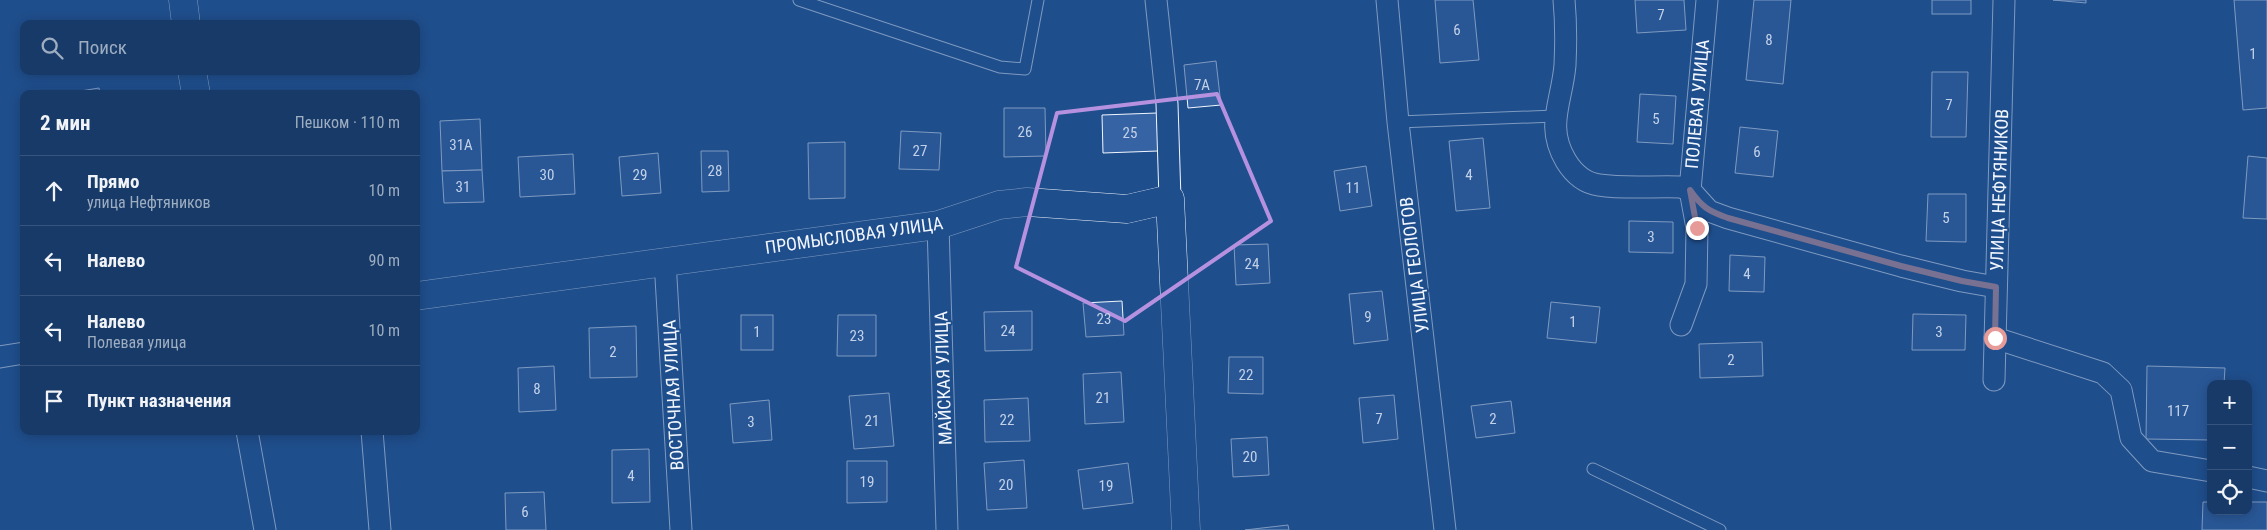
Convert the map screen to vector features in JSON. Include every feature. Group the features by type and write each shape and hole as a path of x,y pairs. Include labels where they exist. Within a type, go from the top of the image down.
{"street":[{"path":"182,0 185,20"},
{"path":"1156,0 1167,104 1186,530"},
{"name":"УЛИЦА ГЕОЛОГОВ","path":"1387,0 1398,122 1445,530"},
{"path":"1564,0 1566,37 1564,67 1555,116 1555,132 1561,152 1570,167 1582,180 1599,185 1680,187 1690,190 1699,203 1709,211 1728,218 1901,266 1996,287"},
{"name":"ПОЛЕВАЯ УЛИЦА","path":"1681,325 1696,284 1697,228 1690,190 1707,0"},
{"name":"УЛИЦА НЕФТЯНИКОВ","path":"1994,380 2004,0"},
{"path":"193,75 195,90"},
{"name":"ПРОМЫСЛОВАЯ УЛИЦА","path":"420,295 938,225 999,205 1026,202 1127,209 1170,199"},
{"name":"МАЙСКАЯ УЛИЦА","path":"938,225 947,530"},
{"name":"ВОСТОЧНАЯ УЛИЦА","path":"665,261 681,530"},
{"path":"1995,338 2103,373 2121,390 2131,438 2152,461 2207,470"},
{"path":"0,357 20,354"},
{"path":"248,435 265,530"},
{"path":"372,435 380,530"},
{"path":"2252,478 2267,481"}],"lane":[{"path":"799,0 1000,67 1025,69 1038,0"},
{"path":"1398,122 1555,116"},
{"path":"1593,469 1695,525 1720,530"}],"highlighted area":[{"path":"1217,94 1271,221 1125,321 1016,267 1057,113"}],"building":[{"path":"1435,0 1473,0 1479,60 1440,63"},
{"path":"1635,0 1684,0 1686,30 1637,33"},
{"path":"1754,0 1791,0 1783,84 1746,80"},
{"path":"1932,0 1971,0 1971,14 1932,14"},
{"path":"2053,0 2086,0 2086,3"},
{"path":"2234,0 2267,0 2267,108 2243,110"},
{"path":"1216,61 1221,105 1188,108 1184,65"},
{"path":"1932,72 1968,72 1966,137 1931,137"},
{"path":"1640,94 1676,96 1673,144 1637,142"},
{"path":"1004,108 1045,108 1046,156 1004,157"},
{"path":"1157,113 1158,151 1103,153 1102,115"},
{"path":"480,119 482,170 442,171 440,121"},
{"path":"1740,127 1778,131 1773,177 1735,173"},
{"path":"901,131 941,133 939,170 899,169"},
{"path":"1483,138 1490,208 1456,211 1449,141"},
{"path":"845,142 845,198 809,199 808,143"},
{"path":"701,151 728,151 729,191 702,192"},
{"path":"658,153 661,193 622,196 619,157"},
{"path":"573,154 575,194 520,197 518,157"},
{"path":"2248,156 2267,158 2267,219 2243,218"},
{"path":"1366,166 1372,206 1340,211 1334,171"},
{"path":"482,170 484,202 444,203 442,171"},
{"path":"1928,194 1966,194 1966,242 1926,241"},
{"path":"1629,221 1673,222 1673,253 1629,252"},
{"path":"1268,244 1270,283 1236,285 1234,245"},
{"path":"1730,255 1765,257 1764,292 1729,291"},
{"path":"1382,291 1388,340 1354,344 1349,294"},
{"path":"1122,301 1124,335 1086,337 1083,303"},
{"path":"1551,302 1600,307 1596,343 1547,338"},
{"path":"1032,311 1032,350 985,351 984,312"},
{"path":"1913,314 1966,315 1965,350 1912,350"},
{"path":"741,315 773,315 773,350 741,350"},
{"path":"838,315 876,315 876,356 837,356"},
{"path":"636,326 637,377 590,378 589,328"},
{"path":"1762,342 1763,376 1700,378 1699,344"},
{"path":"1229,357 1263,357 1263,394 1228,393"},
{"path":"554,366 556,410 519,412 518,368"},
{"path":"2147,366 2225,368 2224,380 2207,380 2207,440 2146,439"},
{"path":"1121,372 1124,422 1085,424 1083,374"},
{"path":"889,393 894,446 854,449 849,396"},
{"path":"1394,395 1398,439 1363,443 1359,398"},
{"path":"1028,398 1030,441 985,442 984,400"},
{"path":"769,400 772,440 733,443 730,404"},
{"path":"1511,401 1515,433 1476,438 1471,406"},
{"path":"1267,437 1269,475 1233,477 1231,439"},
{"path":"649,449 650,502 612,503 612,450"},
{"path":"1024,460 1027,508 987,510 984,463"},
{"path":"847,461 887,461 887,502 847,503"},
{"path":"1128,463 1133,503 1083,509 1078,470"},
{"path":"544,492 546,530 506,530 505,493"},
{"path":"2203,502 2207,502 2207,515 2252,515 2252,502 2267,502 2267,530 2202,530"},
{"path":"1288,525 1289,530 1245,530"}],"route":[{"path":"1697,228 1690,190 1699,203 1709,211 1728,218 1901,266 1996,287 1995,338"}]}
